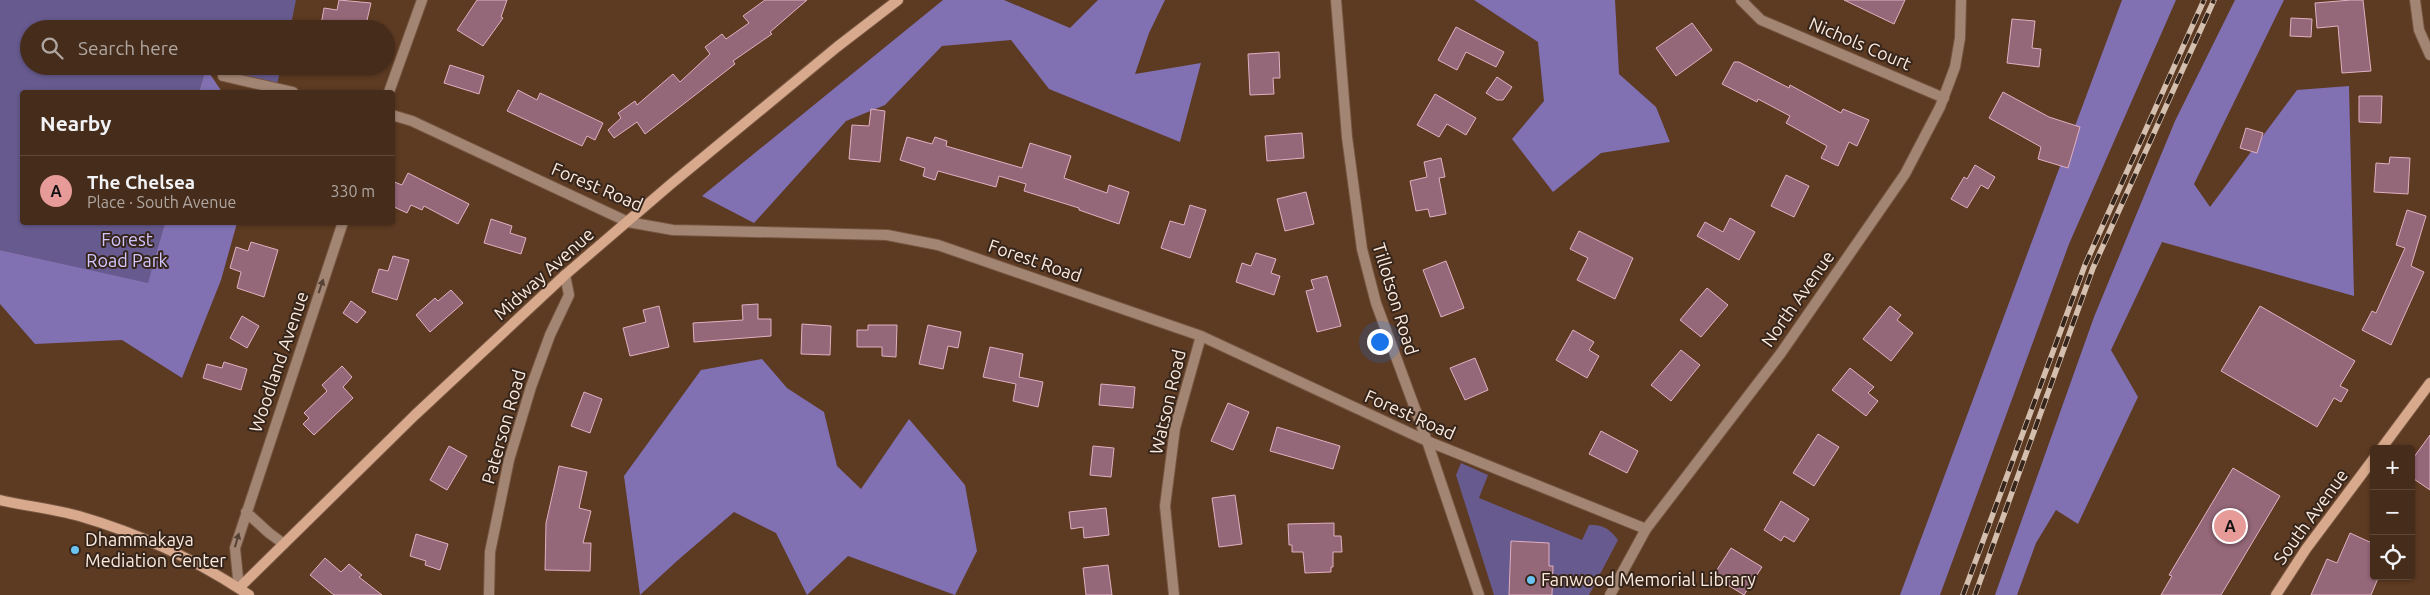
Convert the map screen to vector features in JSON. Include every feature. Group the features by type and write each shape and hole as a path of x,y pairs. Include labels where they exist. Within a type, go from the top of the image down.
{"main road":[{"name":"Midway Avenue","path":"236,592 415,415 565,275 830,53 898,0"},
{"path":"2384,445 2430,383"},
{"name":"South Avenue","path":"2276,595 2306,550 2370,463"},
{"path":"0,500 79,516 144,539 209,570 236,592 249,595"}],"street":[{"path":"390,90 422,0"},
{"name":"Tillotson Road","path":"1336,0 1346,138 1362,249 1376,303 1427,441 1478,595"},
{"name":"Nichols Court","path":"1741,0 1761,20 1944,98"},
{"name":"North Avenue","path":"1610,595 1646,530 1781,353 1899,182 1944,98 1955,67 1960,38 1961,0"},
{"path":"2415,0 2419,30 2430,54"},
{"path":"223,76 284,90"},
{"name":"Forest Road","path":"395,116 412,121 628,222 673,230 887,235 930,244 1200,336 1427,441 1646,530"},
{"name":"Woodland Avenue","path":"236,592 235,548 342,225"},
{"name":"Paterson Road","path":"489,595 490,552 509,460 531,387 550,335 569,295 565,275"},
{"name":"Watson Road","path":"1174,595 1165,506 1175,428 1200,336"},
{"path":"246,512 284,544"}],"green space":[{"name":"Forest Road Park","path":"0,0 296,0 292,20 20,20 20,75 204,75 200,90 20,90 20,225 164,225 149,284 0,250"},
{"name":"Forest Road Park","path":"235,75 279,75 277,85"},
{"path":"1461,463 1488,475 1479,498 1582,540 1589,525 1602,526 1612,533 1618,540 1589,595 1552,595 1553,566 1549,566 1549,543 1511,541 1509,595 1494,595 1456,475"}],"shaded area":[{"path":"943,0 1004,0 1070,28 1098,0 1165,0 1149,33 1135,74 1201,63 1180,142 1049,89 1011,40 942,46 885,105 846,121 754,223 702,196"},
{"path":"1474,0 1615,0 1619,74 1656,107 1670,142 1601,153 1553,192 1512,139 1544,101 1538,42"},
{"path":"2122,0 2176,0 2069,244 1940,595 1900,595"},
{"path":"2235,0 2284,0 2194,184 2210,207 2297,90 2349,86 2354,296 2162,242 2111,350 2138,397 2078,524 2056,510 2036,543 2017,595 1995,595 2094,317 2175,121"},
{"path":"204,75 211,75 221,90 200,90"},
{"path":"164,225 236,225 221,280 182,378 122,340 35,344 0,304 0,250 148,283"},
{"path":"762,359 787,388 824,412 837,466 861,489 909,419 965,485 977,551 955,595 848,556 807,595 776,533 734,512 640,595 624,476 701,370"}],"building":[{"path":"339,0 371,3 367,20 322,20 324,8 337,10"},
{"path":"477,0 507,0 501,17 503,18 483,46 457,30"},
{"path":"765,0 807,0 770,32 772,34 733,61 735,64 645,134 637,122 614,138 608,130 621,118 618,113 635,101 637,105 673,74 680,82 710,54 705,47 722,34 726,39 749,23 743,16"},
{"path":"1844,0 1905,0 1894,24"},
{"path":"2363,0 2371,71 2342,73 2338,26 2317,28 2315,3"},
{"path":"2291,18 2312,19 2311,37 2290,36"},
{"path":"2012,19 2035,21 2032,48 2041,49 2039,67 2007,63"},
{"path":"1692,23 1712,50 1676,76 1656,48"},
{"path":"1456,27 1504,52 1496,67 1466,52 1457,70 1438,60"},
{"path":"1279,52 1280,78 1273,78 1274,94 1250,95 1248,54"},
{"path":"1734,62 1739,62 1789,88 1790,85 1841,113 1843,109 1869,120 1857,146 1849,142 1838,166 1821,158 1827,146 1786,123 1790,116 1758,99 1757,102 1722,84"},
{"path":"450,65 484,76 479,94 444,83"},
{"path":"1497,77 1512,87 1503,100 1497,100 1486,93"},
{"path":"518,90 537,100 540,93 603,123 595,140 587,136 582,146 507,111"},
{"path":"2003,92 2049,117 2080,127 2068,168 2038,159 2041,147 1989,118"},
{"path":"1435,94 1476,118 1466,135 1447,124 1439,137 1417,125"},
{"path":"2359,96 2382,96 2381,123 2359,122"},
{"path":"871,109 885,111 880,162 849,159 852,125 869,126"},
{"path":"2246,128 2263,133 2257,153 2240,148"},
{"path":"1302,133 1304,158 1267,161 1265,136"},
{"path":"907,137 932,144 935,137 947,141 946,146 1022,168 1030,143 1071,156 1064,178 1107,193 1109,185 1129,192 1119,224 1079,210 1079,208 1024,191 1026,184 999,176 996,187 938,171 935,180 923,176 925,168 900,160"},
{"path":"2390,157 2410,158 2408,194 2374,192 2376,163 2389,164"},
{"path":"1441,158 1445,177 1439,178 1446,214 1430,217 1428,209 1416,211 1410,181 1427,177 1424,162"},
{"path":"1975,165 1995,177 1988,189 1981,185 1967,208 1951,199 1964,177 1967,179"},
{"path":"408,173 469,204 458,224 424,206 422,210 411,205 407,213 395,207 395,182 402,185"},
{"path":"1786,175 1809,186 1794,217 1771,206"},
{"path":"1306,192 1314,224 1285,231 1277,199"},
{"path":"1190,205 1206,210 1190,258 1161,248 1170,221 1184,225"},
{"path":"2407,210 2426,216 2411,266 2424,272 2391,345 2362,330 2372,311 2376,313 2405,248 2396,245"},
{"path":"1730,218 1755,232 1739,260 1697,236 1705,222 1723,232"},
{"path":"491,219 512,226 510,233 526,238 521,254 484,243"},
{"path":"1579,231 1633,258 1615,299 1577,280 1588,258 1570,249"},
{"path":"251,242 278,250 264,297 237,288 241,272 230,268 236,247 248,251"},
{"path":"1256,253 1276,259 1271,273 1280,276 1274,295 1236,282 1242,263 1251,266"},
{"path":"393,256 409,260 397,300 372,292 379,269 388,271"},
{"path":"1446,261 1464,308 1441,317 1423,270"},
{"path":"1327,276 1341,326 1317,332 1306,291 1314,289 1311,280"},
{"path":"1707,288 1728,305 1701,337 1680,320"},
{"path":"451,290 463,303 430,332 416,315 435,298 438,301"},
{"path":"351,301 366,312 357,323 343,313"},
{"path":"758,304 758,319 771,319 771,336 694,342 693,323 743,320 742,305"},
{"path":"659,306 669,347 630,356 623,328 646,322 643,310"},
{"path":"1890,306 1901,315 1897,320 1913,333 1891,361 1863,339"},
{"path":"2260,306 2355,361 2340,386 2348,390 2341,402 2334,398 2317,427 2221,371"},
{"path":"242,316 259,326 247,348 230,338"},
{"path":"802,324 831,326 830,355 801,354"},
{"path":"868,325 897,325 896,357 882,356 882,347 857,347 857,330 868,330"},
{"path":"928,325 961,332 958,348 948,346 943,369 919,364"},
{"path":"1573,330 1594,342 1589,350 1599,356 1587,378 1556,360"},
{"path":"990,347 1023,354 1019,377 1043,382 1038,407 1013,401 1016,384 983,377"},
{"path":"1681,350 1700,365 1671,401 1651,385"},
{"path":"1475,358 1488,390 1465,400 1450,368"},
{"path":"224,362 247,369 241,390 203,378 207,364 222,368"},
{"path":"342,366 352,377 343,387 353,398 314,435 303,424 309,418 304,413 327,391 322,385"},
{"path":"1850,368 1874,387 1868,393 1878,401 1866,416 1832,390"},
{"path":"1101,384 1135,387 1133,408 1099,405"},
{"path":"584,392 602,399 590,433 571,426"},
{"path":"1228,403 1249,412 1233,450 1211,441"},
{"path":"1277,427 1340,446 1333,469 1270,451"},
{"path":"1601,431 1638,451 1627,473 1589,454"},
{"path":"1818,434 1839,447 1814,486 1793,473"},
{"path":"2430,435 2430,490 2415,480 2415,456"},
{"path":"449,446 467,456 447,490 430,480"},
{"path":"1093,446 1114,448 1111,477 1090,475"},
{"path":"559,466 587,472 579,508 591,511 583,543 591,543 590,571 545,570 546,523"},
{"path":"2233,468 2280,496 2221,595 2161,595 2172,576 2169,575"},
{"path":"1235,495 1242,544 1219,547 1212,498"},
{"path":"1781,501 1809,519 1794,542 1784,536 1781,541 1764,530"},
{"path":"1106,508 1109,535 1084,538 1083,527 1071,529 1069,512"},
{"path":"1334,523 1334,536 1341,536 1342,552 1333,552 1331,572 1305,573 1303,552 1292,552 1292,545 1289,545 1288,524"},
{"path":"2350,533 2370,542 2370,580 2377,580 2371,595 2311,595 2327,559 2337,563"},
{"path":"416,534 448,544 440,570 425,565 426,561 410,556"},
{"name":"Fanwood Memorial Library","path":"1511,541 1549,543 1549,566 1553,566 1552,595 1509,595"},
{"path":"1731,548 1762,567 1744,595 1713,576"},
{"path":"325,558 341,572 349,564 362,575 359,577 382,595 334,595 310,575"},
{"path":"1108,565 1112,595 1086,595 1083,568"}],"railway":[{"path":"1963,595 2085,265 2204,0"},
{"path":"1975,595 2093,268 2214,0"}],"place":[{"name":"The Chelsea","path":"2230,526"},
{"name":"Dhammakaya Mediation Center","path":"75,550"},
{"name":"Fanwood Memorial Library","path":"1531,580"}]}
